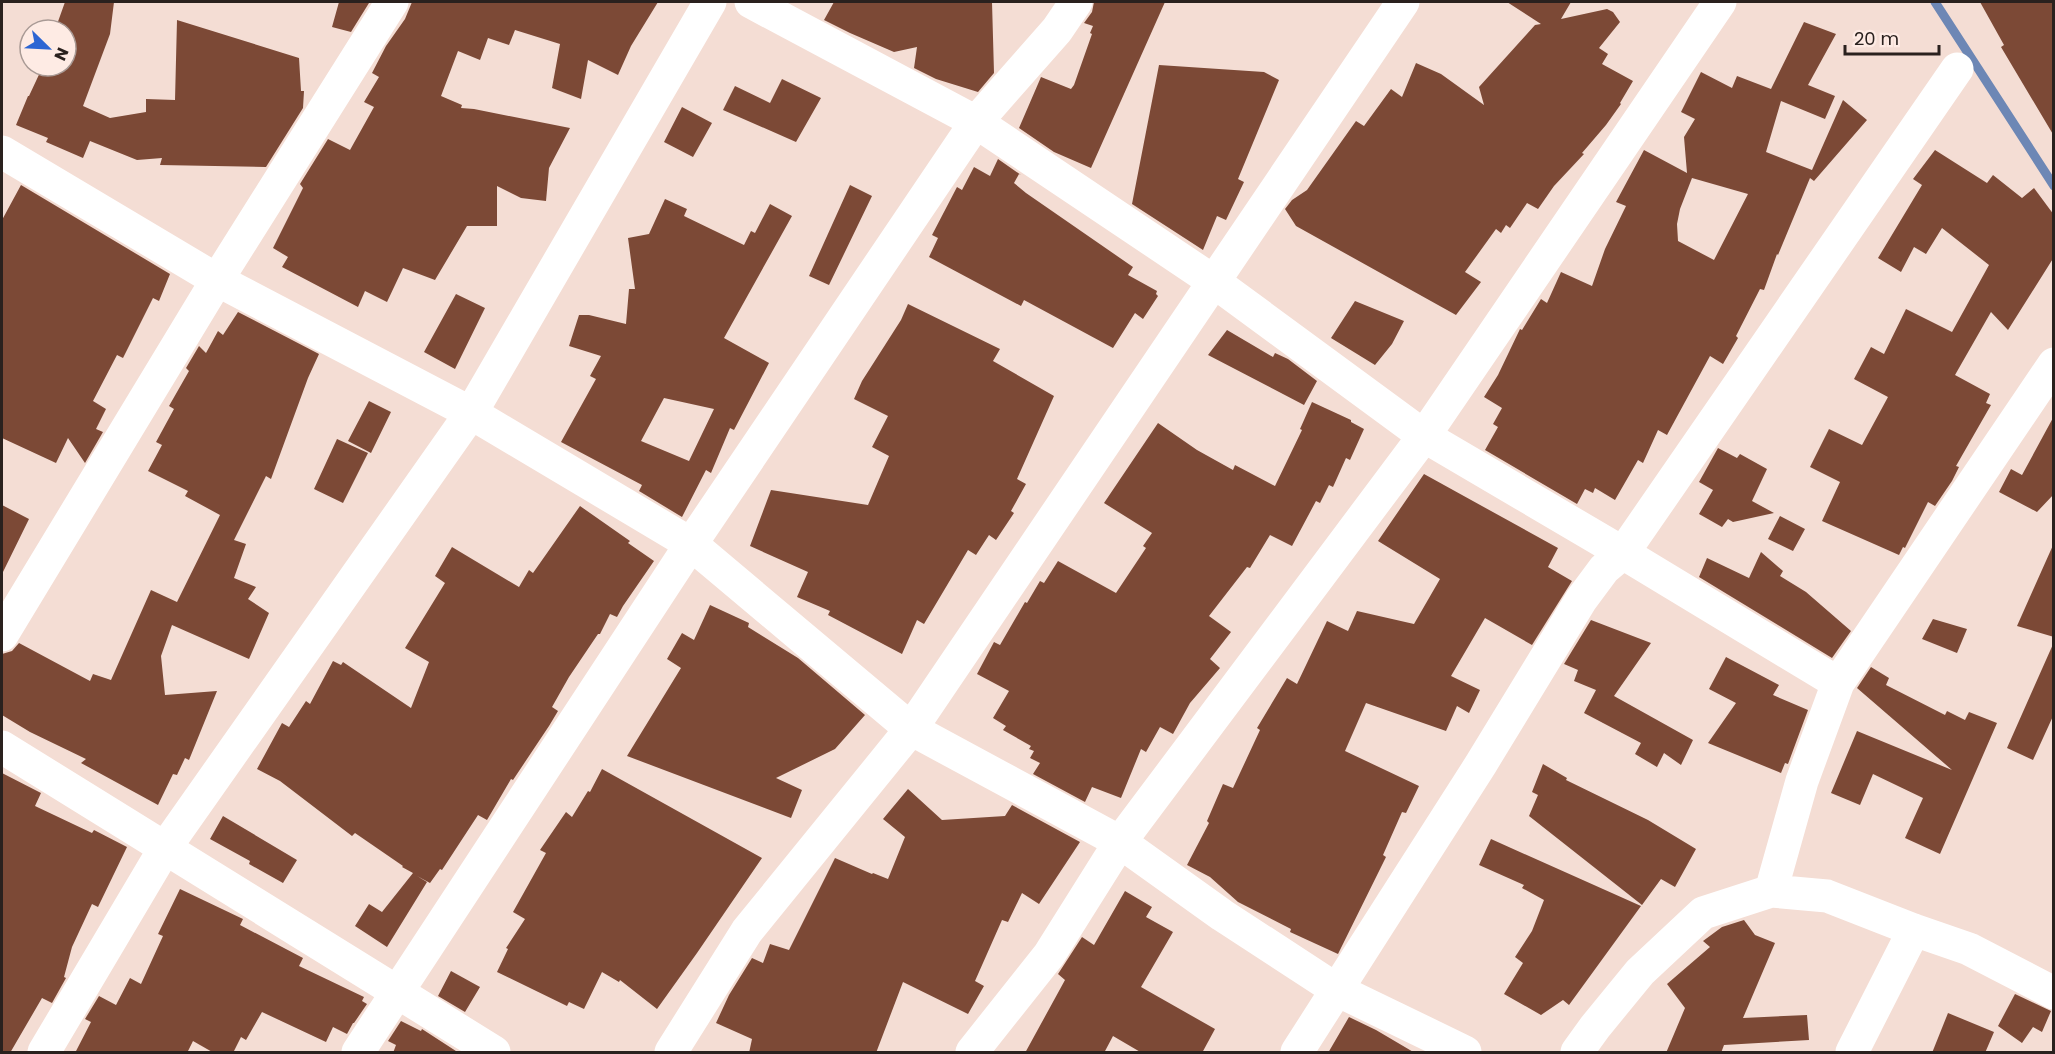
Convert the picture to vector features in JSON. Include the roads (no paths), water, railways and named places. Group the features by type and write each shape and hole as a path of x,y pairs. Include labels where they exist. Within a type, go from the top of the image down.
{"street":[{"path":"2,635 217,280 392,2"},
{"path":"44,1053 165,848 471,413 710,2"},
{"path":"752,2 976,122 1213,281 1424,436 1838,683"},
{"path":"358,1053 691,544 976,122 1057,30 1076,2"},
{"path":"671,1053 747,931 911,729 1403,2"},
{"path":"972,1053 1049,955 1120,842 1424,436 1720,2"},
{"path":"1297,1053 1481,764 1581,600 1604,569 1623,553 1957,69"},
{"path":"2,152 217,280 471,413 691,544 911,729 1120,842 1222,915 1337,990 1465,1053"},
{"path":"1771,891 1802,781 1838,683 2054,364"},
{"path":"2,747 494,1053"},
{"path":"1577,1053 1640,972 1703,913 1771,891 1827,896 1969,949 2054,993"},
{"path":"1851,1053 1914,930"}],"waterway":[{"path":"1935,2 2054,186"}]}
